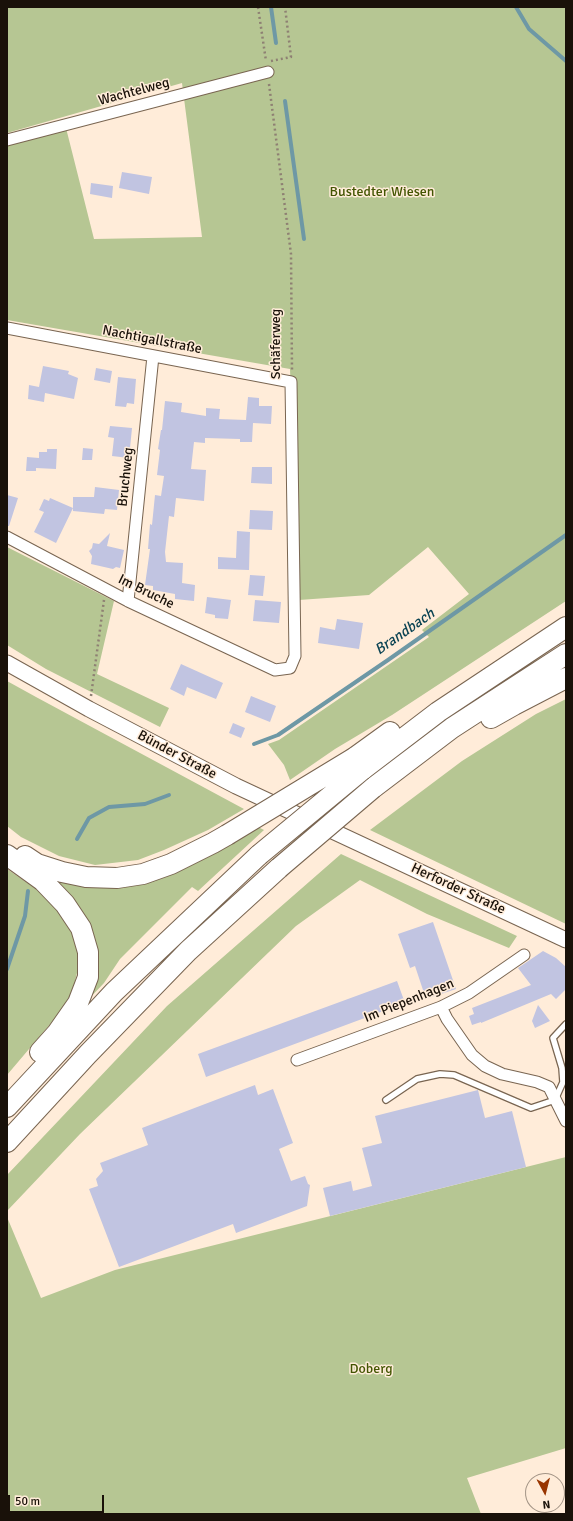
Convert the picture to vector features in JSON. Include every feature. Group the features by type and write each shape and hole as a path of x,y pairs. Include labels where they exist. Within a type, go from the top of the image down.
{"highway":[{"path":"7,845 38,864 62,872 86,877 117,878 143,874 171,864 213,843 358,764 566,627"},
{"path":"7,1142 25,1120 188,952 279,868 373,788 452,728 566,654"},
{"path":"373,788 392,787 459,738 514,705 566,678"},
{"path":"10,1104 114,992 358,764"},
{"path":"7,855 44,881 65,904 81,928 88,952 88,977 78,1003 57,1033 18,1078 10,1104"}],"main road":[{"name":"Bünder Straße","path":"7,663 89,709 236,786 350,839"},
{"name":"Herforder Straße","path":"350,839 566,940"}],"street":[{"name":"Wachtelweg","path":"7,140 268,72"},
{"name":"Nachtigallstraße","path":"7,328 291,382"},
{"name":"Bruchweg","path":"128,601 153,356"},
{"name":"Schäferweg","path":"275,670 290,668 295,656 291,382"},
{"name":"Im Bruche","path":"7,538 128,601 275,670"},
{"name":"Im Piepenhagen","path":"297,1060 441,1007 469,993 524,955"},
{"path":"441,1007 447,1020 472,1055 485,1066 502,1074 537,1082 549,1087 566,1121"}],"lane":[{"path":"386,1100 418,1079 440,1074 454,1074 531,1108 555,1100 563,1082 562,1068 553,1038 566,1024"}],"path":[{"name":"Schäferweg","path":"258,7 268,72 291,254 291,382"},
{"path":"268,72 270,61 292,57 285,7"},
{"path":"89,709 106,589"}],"green space":[{"name":"Bustedter Wiesen","path":"7,7 566,7 566,601 392,715 335,749 290,780 284,765 268,744 279,740 429,637 422,630 469,594 428,547 369,595 299,600 290,369 7,320 7,144 66,128 94,239 202,237 182,83 7,133"},
{"path":"7,547 114,601 97,674 169,708 160,727 46,669 7,645"},
{"path":"7,681 244,809 208,830 138,860 95,865 59,856 21,837 7,826"},
{"path":"566,699 566,924 370,830 462,761 536,714"},
{"path":"256,826 264,830 198,891 192,887 120,959 104,983 85,1003 94,972 43,871 101,884"},
{"path":"341,854 517,936 509,948 427,914 360,880 296,926 80,1134 7,1211 7,1175 167,1006"},
{"path":"7,869 36,889 58,910 73,933 78,952 77,973 68,1003 7,1075"},
{"name":"Doberg","path":"566,1157 566,1448 467,1478 481,1514 7,1514 7,1217 41,1298 115,1270"}],"building":[{"path":"122,172 152,177 149,194 119,188"},
{"path":"91,183 113,186 112,198 90,194"},
{"path":"43,366 69,371 68,374 78,378 74,399 45,393 44,402 28,399 29,385 39,387"},
{"path":"96,368 112,371 110,383 94,380"},
{"path":"118,377 136,379 134,404 127,403 126,407 115,406"},
{"path":"248,397 259,398 259,406 272,406 271,424 253,423 252,442 240,442 240,439 205,438 205,443 194,442 191,469 206,470 204,501 176,498 174,517 169,516 165,552 166,562 183,563 182,583 195,585 194,601 175,599 175,594 153,590 153,586 145,585 150,549 148,549 150,524 152,525 155,495 161,496 164,476 157,475 160,450 158,449 162,430 165,401 182,403 181,412 206,416 206,408 220,409 219,419 246,420"},
{"path":"110,426 132,428 129,458 112,456 114,438 108,437"},
{"path":"83,448 93,449 92,460 82,460"},
{"path":"47,449 57,449 56,469 36,468 36,471 26,471 27,457 39,458 39,452 47,452"},
{"path":"252,467 272,467 272,484 251,483"},
{"path":"95,487 119,490 117,510 105,509 104,514 73,511 73,497 94,497"},
{"path":"7,495 18,498 9,526 7,526"},
{"path":"50,498 73,508 56,543 34,532 44,512 39,510 44,499 49,501"},
{"path":"250,510 273,511 272,530 249,529"},
{"path":"237,531 250,532 249,570 218,569 218,557 236,558"},
{"path":"110,533 107,546 124,550 120,568 116,567 113,569 91,564 92,556 89,551 92,548 93,543 99,544"},
{"path":"250,575 265,576 263,596 248,595"},
{"path":"207,597 231,600 228,619 215,618 215,615 205,613"},
{"path":"255,600 281,602 279,623 253,621"},
{"path":"337,619 363,623 359,649 318,643 320,627 335,630"},
{"path":"181,664 223,683 216,699 187,687 184,696 170,689"},
{"path":"251,696 276,706 270,722 245,712"},
{"path":"233,723 245,728 241,738 229,733"},
{"path":"433,922 456,989 426,999 415,966 410,968 398,934"},
{"path":"543,951 556,958 566,967 566,989 556,999 551,994 481,1023 472,1025 469,1016 474,1014 472,1008 531,985 518,968"},
{"path":"397,981 405,1003 206,1077 198,1054"},
{"path":"538,1005 550,1021 535,1028 532,1021"},
{"path":"255,1085 258,1095 273,1089 293,1143 279,1149 291,1181 305,1176 308,1184 310,1185 307,1206 236,1233 233,1224 119,1267 89,1189 98,1186 96,1179 103,1171 100,1163 148,1145 142,1128"},
{"path":"478,1090 485,1118 512,1111 526,1167 330,1216 323,1188 351,1181 353,1191 372,1186 362,1148 382,1143 375,1116"}],"waterway":[{"path":"271,7 276,43"},
{"path":"516,7 529,29 566,61"},
{"path":"285,101 304,239"},
{"name":"Brandbach","path":"254,744 278,735 566,535"},
{"name":"Brandbach","path":"77,839 89,818 109,807 145,804 169,795"},
{"name":"Brandbach","path":"7,969 25,916 28,891"}]}
